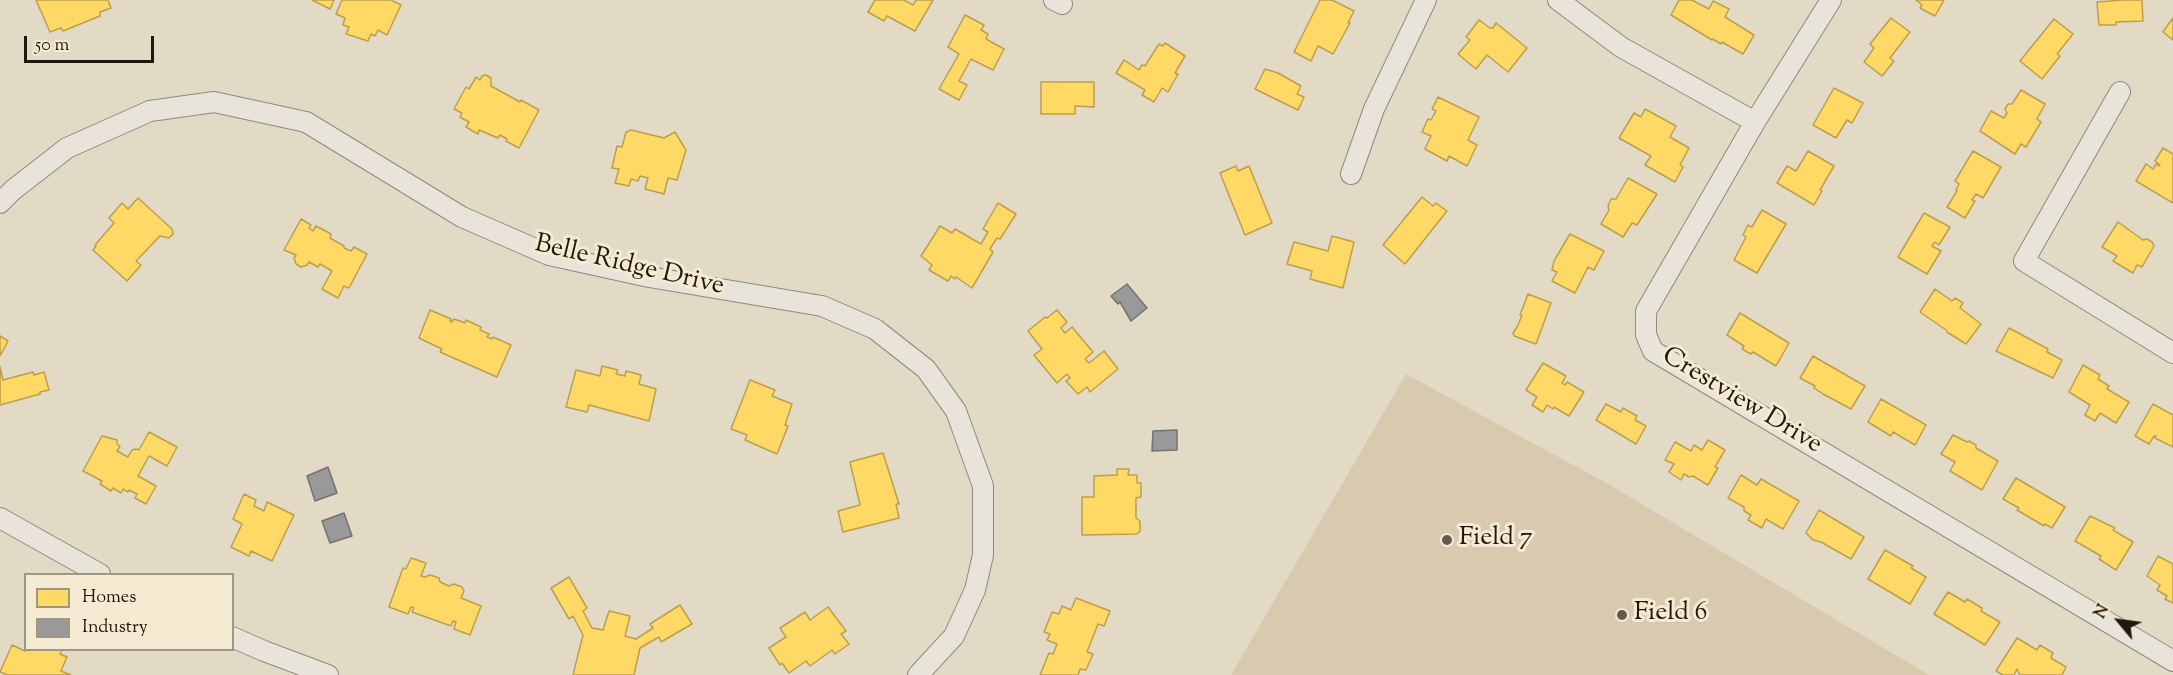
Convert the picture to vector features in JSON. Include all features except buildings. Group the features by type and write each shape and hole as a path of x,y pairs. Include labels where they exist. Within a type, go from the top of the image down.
{"street":[{"path":"1351,174 1374,109 1426,0"},
{"path":"1558,0 1621,47 1755,122"},
{"name":"Crestview Drive","path":"1831,0 1755,122 1646,311 1647,335 1653,351 2173,662"},
{"path":"2120,92 2024,261 2173,353"},
{"name":"Belle Ridge Drive","path":"0,203 67,148 150,111 214,102 306,122 462,217 549,255 648,277 822,306 875,329 926,369 956,411 983,486 983,555 975,590 954,636 918,675"},
{"path":"0,518 98,573"},
{"path":"234,638 328,675"}],"shaded area":[{"path":"1406,374 1608,484 1929,675 1231,675"}],"place":[{"name":"Field 7","path":"1447,540"},
{"name":"Field 6","path":"1622,615"}]}
